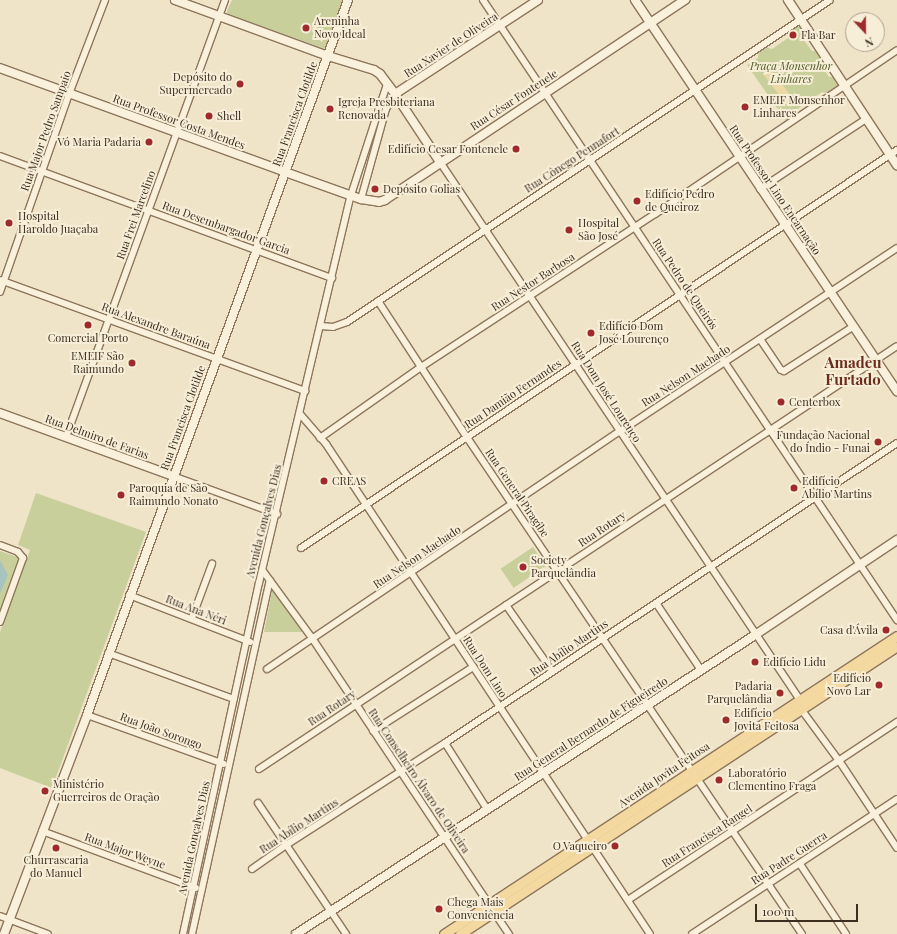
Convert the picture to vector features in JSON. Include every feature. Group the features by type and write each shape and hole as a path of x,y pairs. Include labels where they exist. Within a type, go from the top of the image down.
{"main road":[{"name":"Avenida Jovita Feitosa","path":"801,705 897,636"},
{"name":"Avenida Jovita Feitosa","path":"444,934 492,908 801,705 897,646"},
{"name":"Avenida Jovita Feitosa","path":"460,934 492,908"}],"street":[{"name":"Rua Major Pedro Sampaio","path":"0,292 2,281 69,94 105,0"},
{"name":"Rua Dom José Lourenço","path":"175,0 328,56 374,70 396,94 619,432 897,848"},
{"name":"Rua Frei Marcelino","path":"66,437 110,320 148,210 225,0"},
{"name":"Rua Francisca Clotilde","path":"4,934 87,715 129,595 348,0"},
{"name":"Rua Pedro de Queirós","path":"483,0 897,620"},
{"name":"Rua Xavier de Oliveira","path":"396,94 538,0"},
{"name":"Rua Professor Lino Encarnação","path":"635,0 897,392"},
{"name":"Rua César Fontenele","path":"351,196 374,202 385,200 684,0"},
{"path":"788,0 866,119 894,152 897,165"},
{"name":"Rua Cônego Pennafort","path":"321,326 341,325 830,0"},
{"name":"Rua Nestor Barbosa","path":"320,438 421,367 635,227 897,50"},
{"name":"Rua Professor Costa Mendes","path":"0,68 351,196"},
{"name":"Avenida Gonçalves Dias","path":"183,934 247,641 351,196 387,84"},
{"path":"361,199 386,109 396,94"},
{"path":"377,117 384,119"},
{"path":"760,189 866,119"},
{"name":"Rua Damião Fernandes","path":"301,548 894,152"},
{"name":"Rua Desembargador Garcia","path":"0,156 332,278"},
{"name":"Rua Nelson Machado","path":"266,669 619,432 897,248"},
{"name":"Rua Alexandre Baraúna","path":"2,281 305,391"},
{"name":"Rua General Piragibe","path":"378,301 466,437 603,637 802,934"},
{"path":"760,339 781,370 784,371 854,326"},
{"name":"Rua Rotary","path":"259,769 664,499 897,346"},
{"name":"Rua Delmiro de Farias","path":"0,413 277,514"},
{"name":"Rua Dom Lino","path":"300,414 320,438 366,505 650,934"},
{"name":"Rua Abílio Martins","path":"252,869 286,845 401,772 897,443"},
{"name":"Rua General Bernardo de Figueiredo","path":"296,934 446,838 487,809 756,635 897,540"},
{"path":"0,545 21,554 22,562 0,622"},
{"path":"192,618 212,564"},
{"name":"Rua Conselheiro Álvaro de Oliveira","path":"263,571 312,638 509,934"},
{"name":"Avenida Gonçalves Dias","path":"192,934 270,580"},
{"name":"Rua Ana Néri","path":"129,595 192,618 255,644"},
{"path":"656,603 701,670"},
{"path":"506,605 552,671"},
{"path":"108,653 234,699"},
{"path":"374,731 473,667"},
{"name":"Rua João Sorongo","path":"87,715 229,766"},
{"name":"Rua Francisca Rangel","path":"628,900 840,762 897,722"},
{"path":"445,743 487,809"},
{"name":"Rua Padre Guerra","path":"692,934 897,799"},
{"path":"258,803 346,934"},
{"name":"Rua Major Weyne","path":"42,831 201,890"},
{"path":"800,864 846,934"},
{"path":"0,916 48,934"}],"green space":[{"path":"232,0 343,0 325,49 228,14 227,11"},
{"name":"Praça Monsenhor Linhares","path":"794,27 800,27 804,33 803,39 812,51 816,51 821,58 819,62 829,77 834,77 838,86 828,93 822,92 793,112 792,117 786,121 747,65 758,58 759,51 765,47 772,49 788,38 788,32"},
{"path":"36,493 146,532 52,788 0,768 0,632 30,550 18,545"},
{"name":"Society Parquelândia","path":"533,547 546,566 514,588 501,569"},
{"path":"0,551 20,558 0,610"},
{"path":"275,590 303,632 264,632 272,591"}],"sand":[{"path":"770,68 793,99 786,105 763,73"}],"water":[{"path":"0,560 8,575 0,594"}],"place":[{"name":"Areninha Novo Ideal","path":"306,28"},
{"name":"Fla Bar","path":"793,35"},
{"name":"Depósito do Supermercado","path":"240,84"},
{"name":"EMEIF Monsenhor Linhares","path":"745,107"},
{"name":"Igreja Presbiteriana Renovada","path":"330,109"},
{"name":"Shell","path":"209,116"},
{"name":"Vó Maria Padaria","path":"149,142"},
{"name":"Edifício Cesar Fontenele","path":"516,149"},
{"name":"Depósito Golias","path":"375,189"},
{"name":"Edifício Pedro de Queiroz","path":"637,201"},
{"name":"Hospital Haroldo Juaçaba","path":"9,223"},
{"name":"Hospital São José","path":"569,230"},
{"name":"Comercial Porto","path":"88,325"},
{"name":"Edifício Dom José Lourenço","path":"591,333"},
{"name":"EMEIF São Raimundo","path":"132,363"},
{"name":"Centerbox","path":"781,402"},
{"name":"Fundação Nacional do Índio - Funai","path":"878,442"},
{"name":"CREAS","path":"324,481"},
{"name":"Edifício Abílio Martins","path":"794,488"},
{"name":"Paroquia de São Raimundo Nonato","path":"121,495"},
{"name":"Society Parquelândia","path":"523,567"},
{"name":"Casa d'Ávila","path":"886,630"},
{"name":"Edifício Lidu","path":"755,662"},
{"name":"Edifício Novo Lar","path":"879,685"},
{"name":"Padaria Parquelândia","path":"780,693"},
{"name":"Edifício Jovita Feitosa","path":"726,720"},
{"name":"Laboratório Clementino Fraga","path":"719,780"},
{"name":"Ministério Guerreiros de Oração","path":"45,791"},
{"name":"O Vaqueiro","path":"615,846"},
{"name":"Churrascaria do Manuel","path":"56,848"},
{"name":"Chega Mais Conveniência","path":"439,909"}],"district":[{"name":"Amadeu Furtado","path":"853,370"}]}
